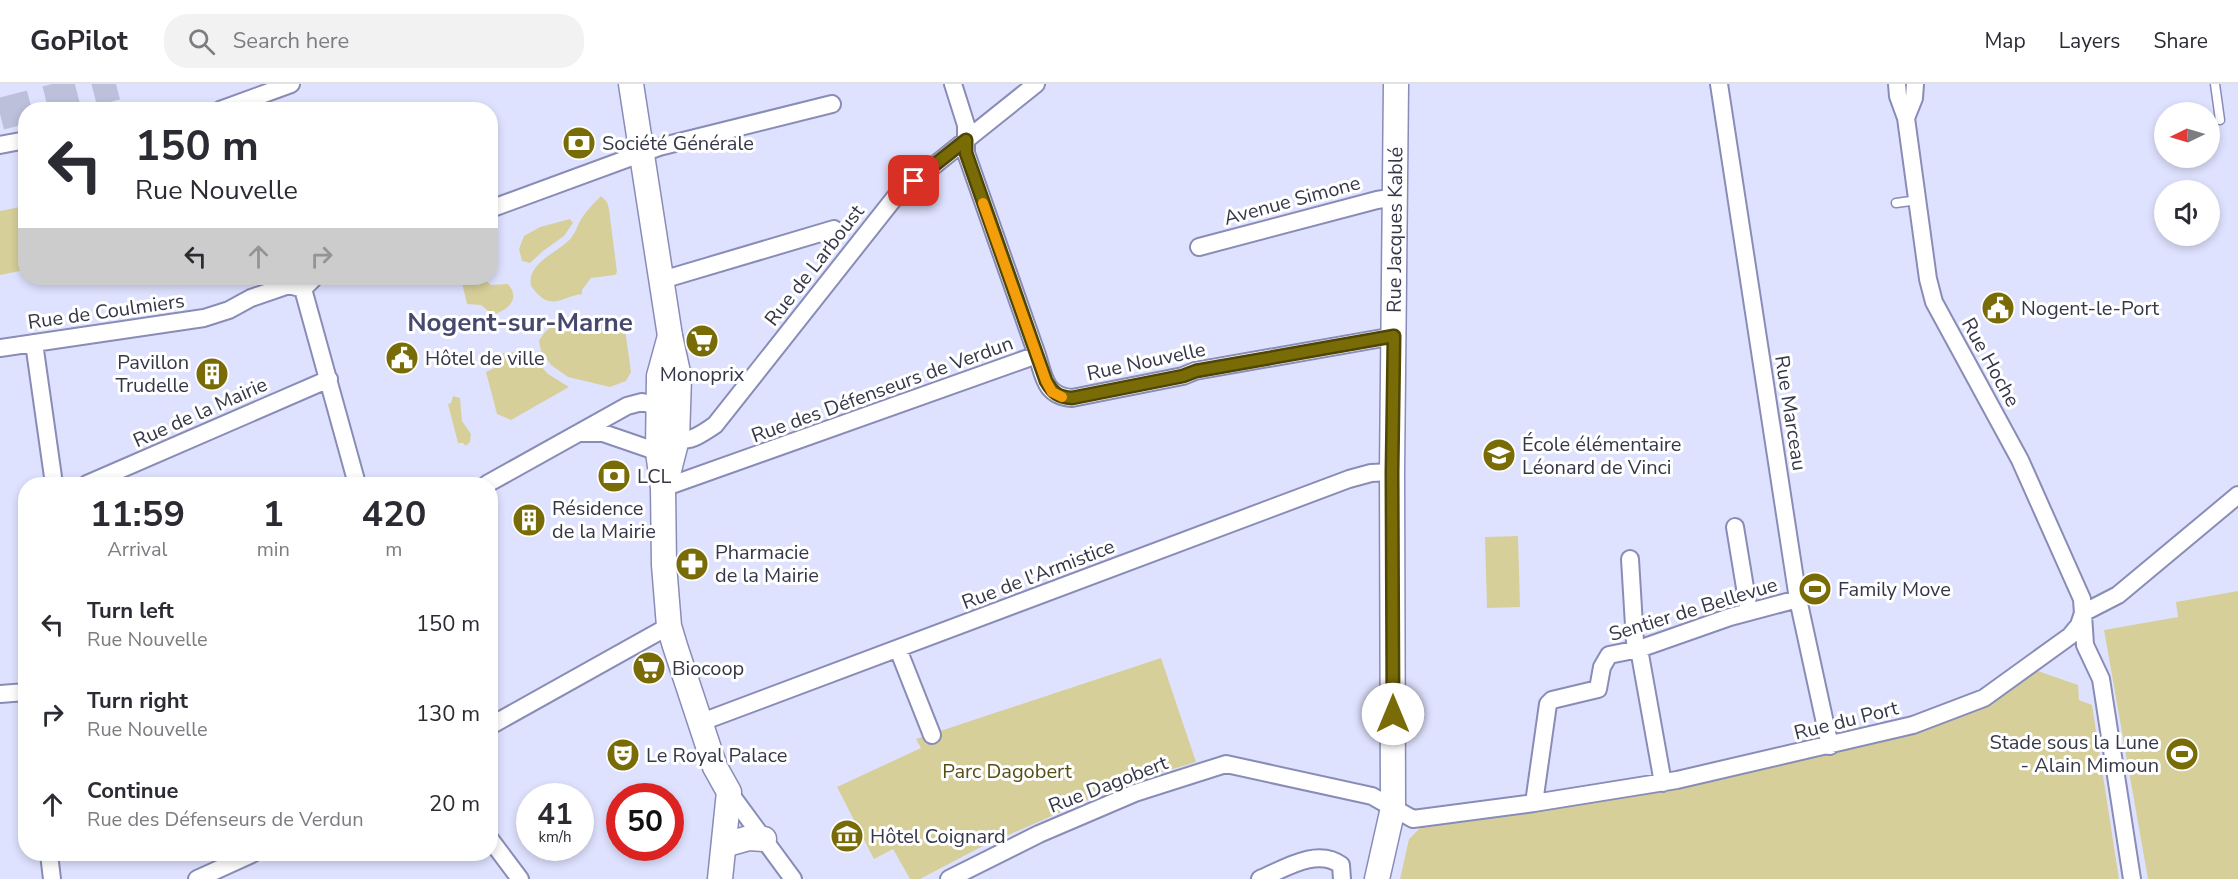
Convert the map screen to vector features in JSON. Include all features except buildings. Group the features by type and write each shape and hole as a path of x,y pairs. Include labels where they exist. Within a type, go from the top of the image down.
{"street":[{"path":"242,102 291,84"},
{"name":"Rue des Défenseurs de Verdun","path":"663,488 1036,355 966,153 966,125 953,84"},
{"name":"Rue de Larboust","path":"667,446 693,439 715,424 896,196 1036,84"},
{"name":"Rue Jacques Kablé","path":"1377,879 1393,808 1392,472 1396,84"},
{"name":"Rue Marceau","path":"1719,84 1798,599 1830,746"},
{"name":"Rue Hoche","path":"1897,84 1898,96 1906,118 1928,279 1934,302 2020,460 2082,599 2085,645 2101,679 2132,879"},
{"name":"Rue Hoche","path":"1906,118 1914,98 1915,84"},
{"path":"632,85 670,336 659,376 668,409 663,488 664,565 669,626 715,767 729,792 792,879"},
{"path":"498,206 643,152 832,104"},
{"path":"0,145 18,142"},
{"name":"Avenue Simone","path":"1199,247 1396,197"},
{"path":"662,279 834,229"},
{"name":"Rue de Coulmiers","path":"0,348 204,318 289,285"},
{"path":"308,285 329,379 355,477"},
{"name":"Rue Nouvelle","path":"1036,355 1052,392 1072,398 1183,376 1196,371 1394,336"},
{"path":"34,343 53,477"},
{"name":"Rue de la Mairie","path":"103,477 329,379"},
{"path":"498,478 627,406 642,402 668,409"},
{"path":"579,433 603,433 667,446"},
{"name":"Rue de l'Armistice","path":"699,723 1349,478 1371,472 1392,472"},
{"path":"2083,613 2118,595 2238,495"},
{"path":"1735,526 1749,612"},
{"path":"1630,559 1635,642 1639,650 1663,783"},
{"name":"Sentier de Bellevue","path":"1534,803 1548,704 1552,700 1598,689 1605,659 1609,656 1639,650 1749,612 1798,599"},
{"name":"Rue du Port","path":"1393,808 1413,819 1663,783 1913,725 1984,698 2070,636 2079,625 2083,613"},
{"path":"498,722 669,626"},
{"path":"898,649 932,735"},
{"path":"0,694 18,693"},
{"name":"Rue Dagobert","path":"949,879 1039,834 1135,793 1226,764 1372,796 1393,808"},
{"path":"720,879 729,792"},
{"path":"724,845 749,838 764,839"},
{"path":"498,850 520,879"},
{"path":"1260,879 1304,861 1324,857 1341,865 1342,879"},
{"path":"50,861 52,879"},
{"path":"197,879 237,861"}],"lane":[{"path":"2215,84 2218,102"},
{"path":"1896,202 1918,200"}],"green space":[{"path":"601,196 607,202 609,209 617,272 615,275 591,278 582,290 582,294 556,301 544,299 531,286 534,270 545,258 571,238 584,214"},
{"path":"18,207 18,271 0,275 0,211"},
{"path":"570,219 573,223 564,236 530,263 522,261 519,249 524,236 540,227"},
{"path":"508,284 512,289 511,303 493,315 481,305 467,304 463,285"},
{"path":"580,318 595,323 621,319 624,322 631,372 626,381 610,387 568,377 551,365 541,351 539,341 542,336 556,324"},
{"path":"517,352 536,361 548,374 569,387 511,420 497,414 486,372 496,367 503,353"},
{"path":"453,396 460,398 462,421 471,434 470,442 466,446 458,443 448,404 451,403"},
{"path":"1518,536 1520,607 1487,608 1485,537"},
{"name":"Stade sous la Lune - Alain Mimoun","path":"2238,591 2238,879 2148,879 2104,630 2178,617 2176,602"},
{"name":"Parc Dagobert","path":"1161,658 1196,762 1124,784 979,848 920,879 910,879 893,849 874,859 837,787 921,748 916,739"},
{"path":"2035,670 2078,685 2079,700 2092,705 2119,879 1400,879 1409,839 1424,824 1912,733 1989,706"}],"tunnel":[{"path":"46,102 116,84"},
{"path":"0,114 18,109"}],"slow traffic":[{"path":"983,203 1046,381 1052,392 1062,397"}],"place":[{"name":"Société Générale","path":"579,143"},
{"name":"Nogent-le-Port","path":"1998,308"},
{"name":"Monoprix","path":"702,341"},
{"name":"Hôtel de ville","path":"402,358"},
{"name":"Pavillon Trudelle","path":"212,374"},
{"name":"École élémentaire Léonard de Vinci","path":"1499,455"},
{"name":"LCL","path":"614,476"},
{"name":"Résidence de la Mairie","path":"529,520"},
{"name":"Pharmacie de la Mairie","path":"692,564"},
{"name":"Family Move","path":"1815,589"},
{"name":"Biocoop","path":"649,668"},
{"name":"Stade sous la Lune - Alain Mimoun","path":"2182,754"},
{"name":"Le Royal Palace","path":"623,755"},
{"name":"Hôtel Coignard","path":"847,836"}],"district":[{"name":"Nogent-sur-Marne","path":"520,322"}],"route":[{"path":"914,181 966,140 966,153 1046,381 1052,392 1063,397 1072,398 1183,376 1196,371 1394,336 1393,714"}]}
